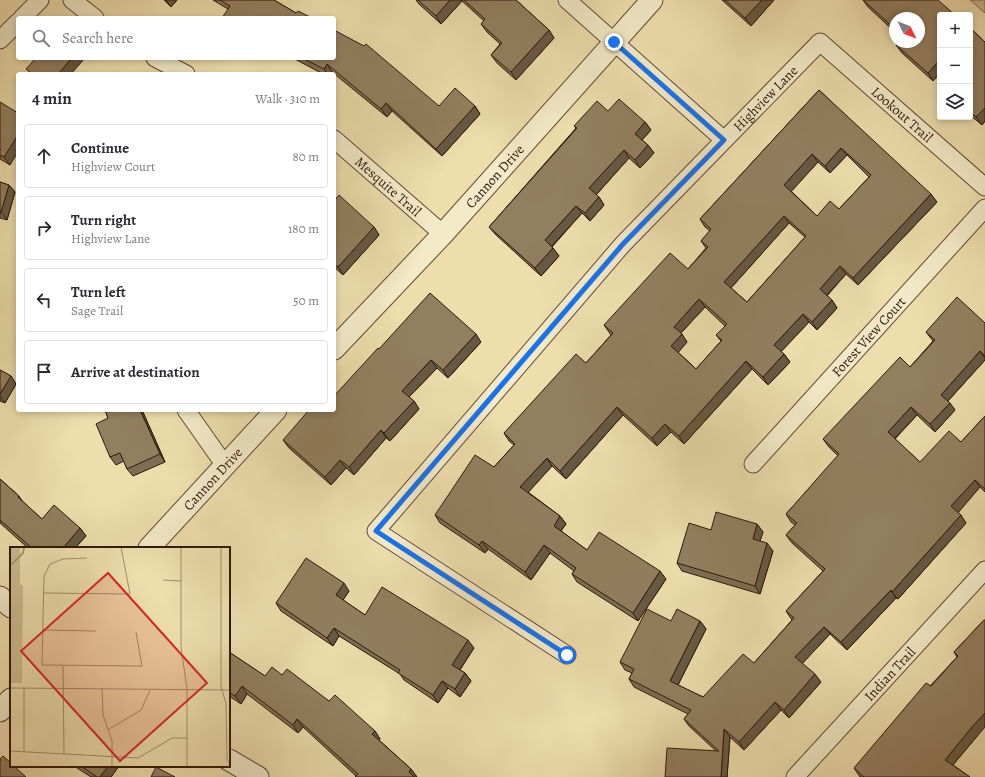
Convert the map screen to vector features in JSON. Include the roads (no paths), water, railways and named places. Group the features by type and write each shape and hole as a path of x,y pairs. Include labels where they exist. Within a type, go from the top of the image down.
{"street":[{"path":"24,16 40,0"},
{"path":"72,0 92,16"},
{"path":"566,0 724,140"},
{"name":"Cannon Drive","path":"336,346 443,234 652,0"},
{"path":"0,40 16,24"},
{"name":"Highview Lane","path":"567,655 376,531 623,244 820,42"},
{"name":"Lookout Trail","path":"820,42 985,187"},
{"path":"159,60 182,72"},
{"name":"Mesquite Trail","path":"336,141 443,234"},
{"name":"Forest View Court","path":"753,464 985,208"},
{"path":"187,412 224,464"},
{"name":"Cannon Drive","path":"150,547 224,464 274,412"},
{"name":"Indian Trail","path":"794,777 985,570"},
{"path":"0,597 10,606"},
{"path":"0,711 10,700"},
{"path":"230,761 258,777"}]}
